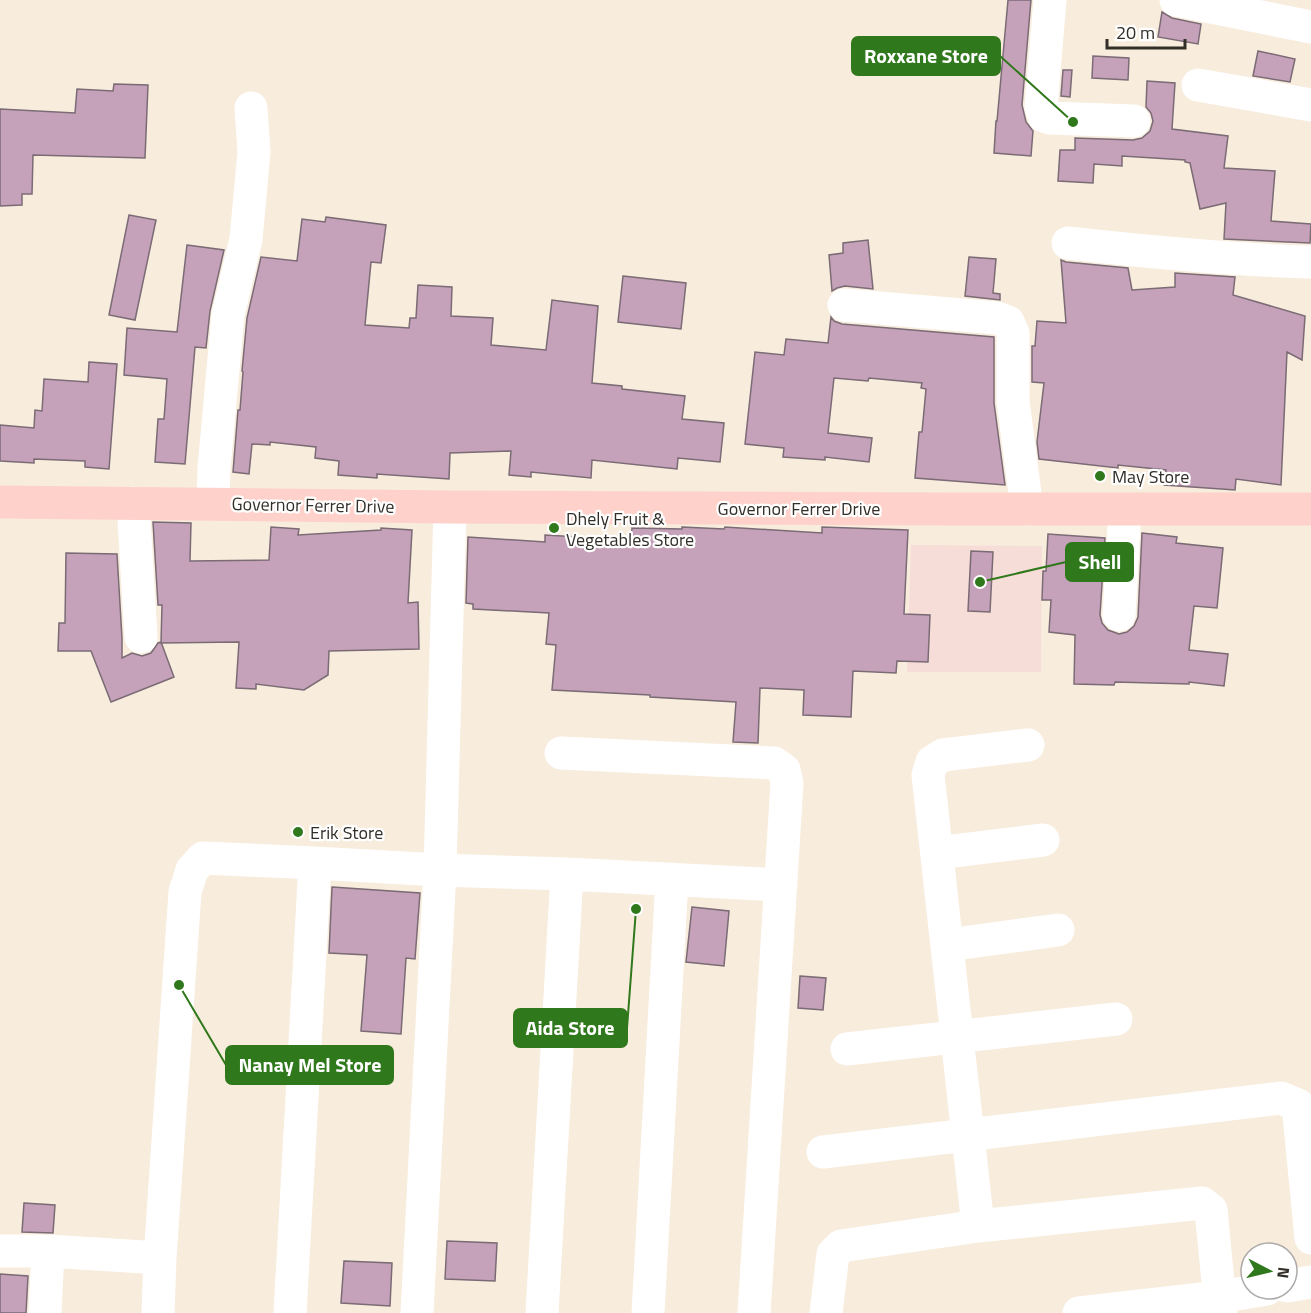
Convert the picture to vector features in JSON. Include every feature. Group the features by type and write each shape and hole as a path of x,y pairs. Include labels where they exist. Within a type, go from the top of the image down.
{"main road":[{"name":"Governor Ferrer Drive","path":"0,502 450,507 1311,509"}],"street":[{"path":"1050,0 1041,107 1044,116 1134,122"},
{"path":"1176,0 1308,18"},
{"path":"1198,85 1311,105"},
{"path":"213,504 214,468 228,315 246,239 255,152 251,108"},
{"path":"1068,243 1140,252 1278,262 1311,262"},
{"path":"844,305 997,318 1008,322 1013,333 1013,401 1027,509"},
{"path":"133,503 141,637"},
{"path":"417,1313 440,870 450,507"},
{"path":"1119,615 1125,509"},
{"path":"978,1226 928,775 932,762 943,755 1028,745"},
{"path":"561,753 774,763 784,770 787,783 754,1313"},
{"path":"937,853 1043,840"},
{"path":"158,1313 185,891 192,870 203,858 781,885"},
{"path":"291,1313 315,863"},
{"path":"542,1313 567,874"},
{"path":"648,1313 672,879"},
{"path":"948,945 1058,930"},
{"path":"847,1049 1116,1019"},
{"path":"823,1152 1281,1098 1298,1105 1311,1238"},
{"path":"826,1313 833,1254 841,1246 978,1226 1202,1203 1211,1210 1220,1305"},
{"path":"0,1251 48,1251 160,1258"},
{"path":"45,1313 48,1251"},
{"path":"1079,1313 1220,1305 1239,1299"}],"shaded area":[{"path":"911,545 1042,546 1041,672 907,672"}],"building":[{"path":"1008,0 1031,0 1022,105 1026,122 1033,131 1031,156 994,153"},
{"path":"1162,12 1172,18 1201,24 1198,44 1158,37"},
{"path":"1258,51 1295,59 1290,82 1253,76"},
{"path":"1093,56 1129,58 1128,80 1092,78"},
{"path":"1063,70 1072,70 1070,97 1061,96"},
{"path":"1147,81 1175,83 1172,129 1228,136 1224,168 1275,171 1271,221 1311,224 1310,243 1224,239 1226,203 1200,209 1190,163 1185,160 1122,156 1122,166 1094,164 1093,183 1058,181 1060,150 1075,150 1075,138 1133,140 1142,138 1150,131 1153,121 1146,107"},
{"path":"114,84 148,85 145,158 33,155 32,194 22,194 22,205 0,206 0,109 75,113 77,89 113,91"},
{"path":"129,215 156,220 135,320 109,315"},
{"path":"326,217 386,225 381,263 371,262 365,325 409,328 410,318 416,318 418,285 452,287 451,316 493,318 491,345 546,350 552,300 598,306 592,383 685,396 682,419 724,423 720,462 678,458 677,469 592,460 591,478 531,472 531,477 509,475 511,451 450,453 449,479 377,474 377,478 338,475 339,461 315,458 316,447 270,442 270,445 252,444 249,474 233,472 247,318 261,257 297,261 302,219 325,222"},
{"path":"868,240 873,289 845,286 832,291 829,255 843,253 843,243"},
{"path":"187,245 224,250 210,311 206,348 195,347 185,464 155,462 158,419 164,419 167,379 124,375 127,328 177,332"},
{"path":"969,257 996,259 993,293 1000,294 1000,300 965,296"},
{"path":"1061,260 1128,268 1132,290 1175,287 1175,273 1235,277 1233,295 1305,316 1302,360 1287,352 1281,485 1236,479 1235,490 1164,485 1166,470 1118,465 1118,468 1039,459 1037,442 1044,383 1032,382 1032,346 1035,346 1037,321 1066,323"},
{"path":"623,276 686,283 681,329 618,322"},
{"path":"831,317 842,324 994,337 994,403 1005,485 915,478 926,389 921,388 922,383 869,378 868,381 834,378 828,433 872,438 869,462 825,457 825,460 783,457 784,448 745,444 755,352 784,355 786,339 828,343"},
{"path":"89,362 117,364 109,469 85,467 85,461 34,459 34,463 0,461 0,425 34,428 35,410 42,411 44,379 88,382"},
{"path":"153,522 191,523 190,561 269,560 271,527 299,529 298,535 381,530 381,528 412,530 408,603 418,602 419,649 329,651 328,675 304,690 256,684 256,689 236,688 239,642 161,643 162,605 158,605"},
{"path":"682,527 724,529 725,527 822,533 822,527 908,530 904,614 930,615 928,662 897,661 896,673 853,671 851,717 803,715 804,690 760,688 758,743 733,742 736,702 552,690 556,645 546,644 549,613 473,609 473,604 466,603 468,537 545,542 545,535 631,540 632,528 682,529"},
{"path":"1142,533 1177,537 1176,543 1223,548 1217,608 1194,606 1189,650 1228,654 1224,686 1189,682 1189,684 1115,682 1114,685 1074,684 1075,635 1049,632 1051,600 1042,600 1048,534 1105,538 1100,615 1102,623 1108,630 1119,634 1127,632 1134,626 1138,617"},
{"path":"971,551 993,552 990,612 968,611"},
{"path":"66,553 117,554 122,658 132,653 142,656 151,653 161,642 174,677 111,702 91,651 58,651 59,623 65,623"},
{"path":"332,887 420,893 415,959 406,958 401,1034 361,1031 367,955 329,953"},
{"path":"692,907 729,911 724,966 686,962"},
{"path":"800,976 826,978 823,1010 798,1008"},
{"path":"24,1203 55,1205 53,1233 22,1232"},
{"path":"447,1241 497,1243 495,1281 445,1279"},
{"path":"344,1261 392,1263 390,1306 341,1303"},
{"path":"0,1274 28,1276 26,1313 0,1313"}],"place":[{"name":"Roxxane Store","path":"1073,122"},
{"name":"May Store","path":"1100,476"},
{"name":"Dhely Fruit & Vegetables Store","path":"554,528"},
{"name":"Shell","path":"980,582"},
{"name":"Erik Store","path":"298,832"},
{"name":"Aida Store","path":"636,909"},
{"name":"Nanay Mel Store","path":"179,985"}]}
